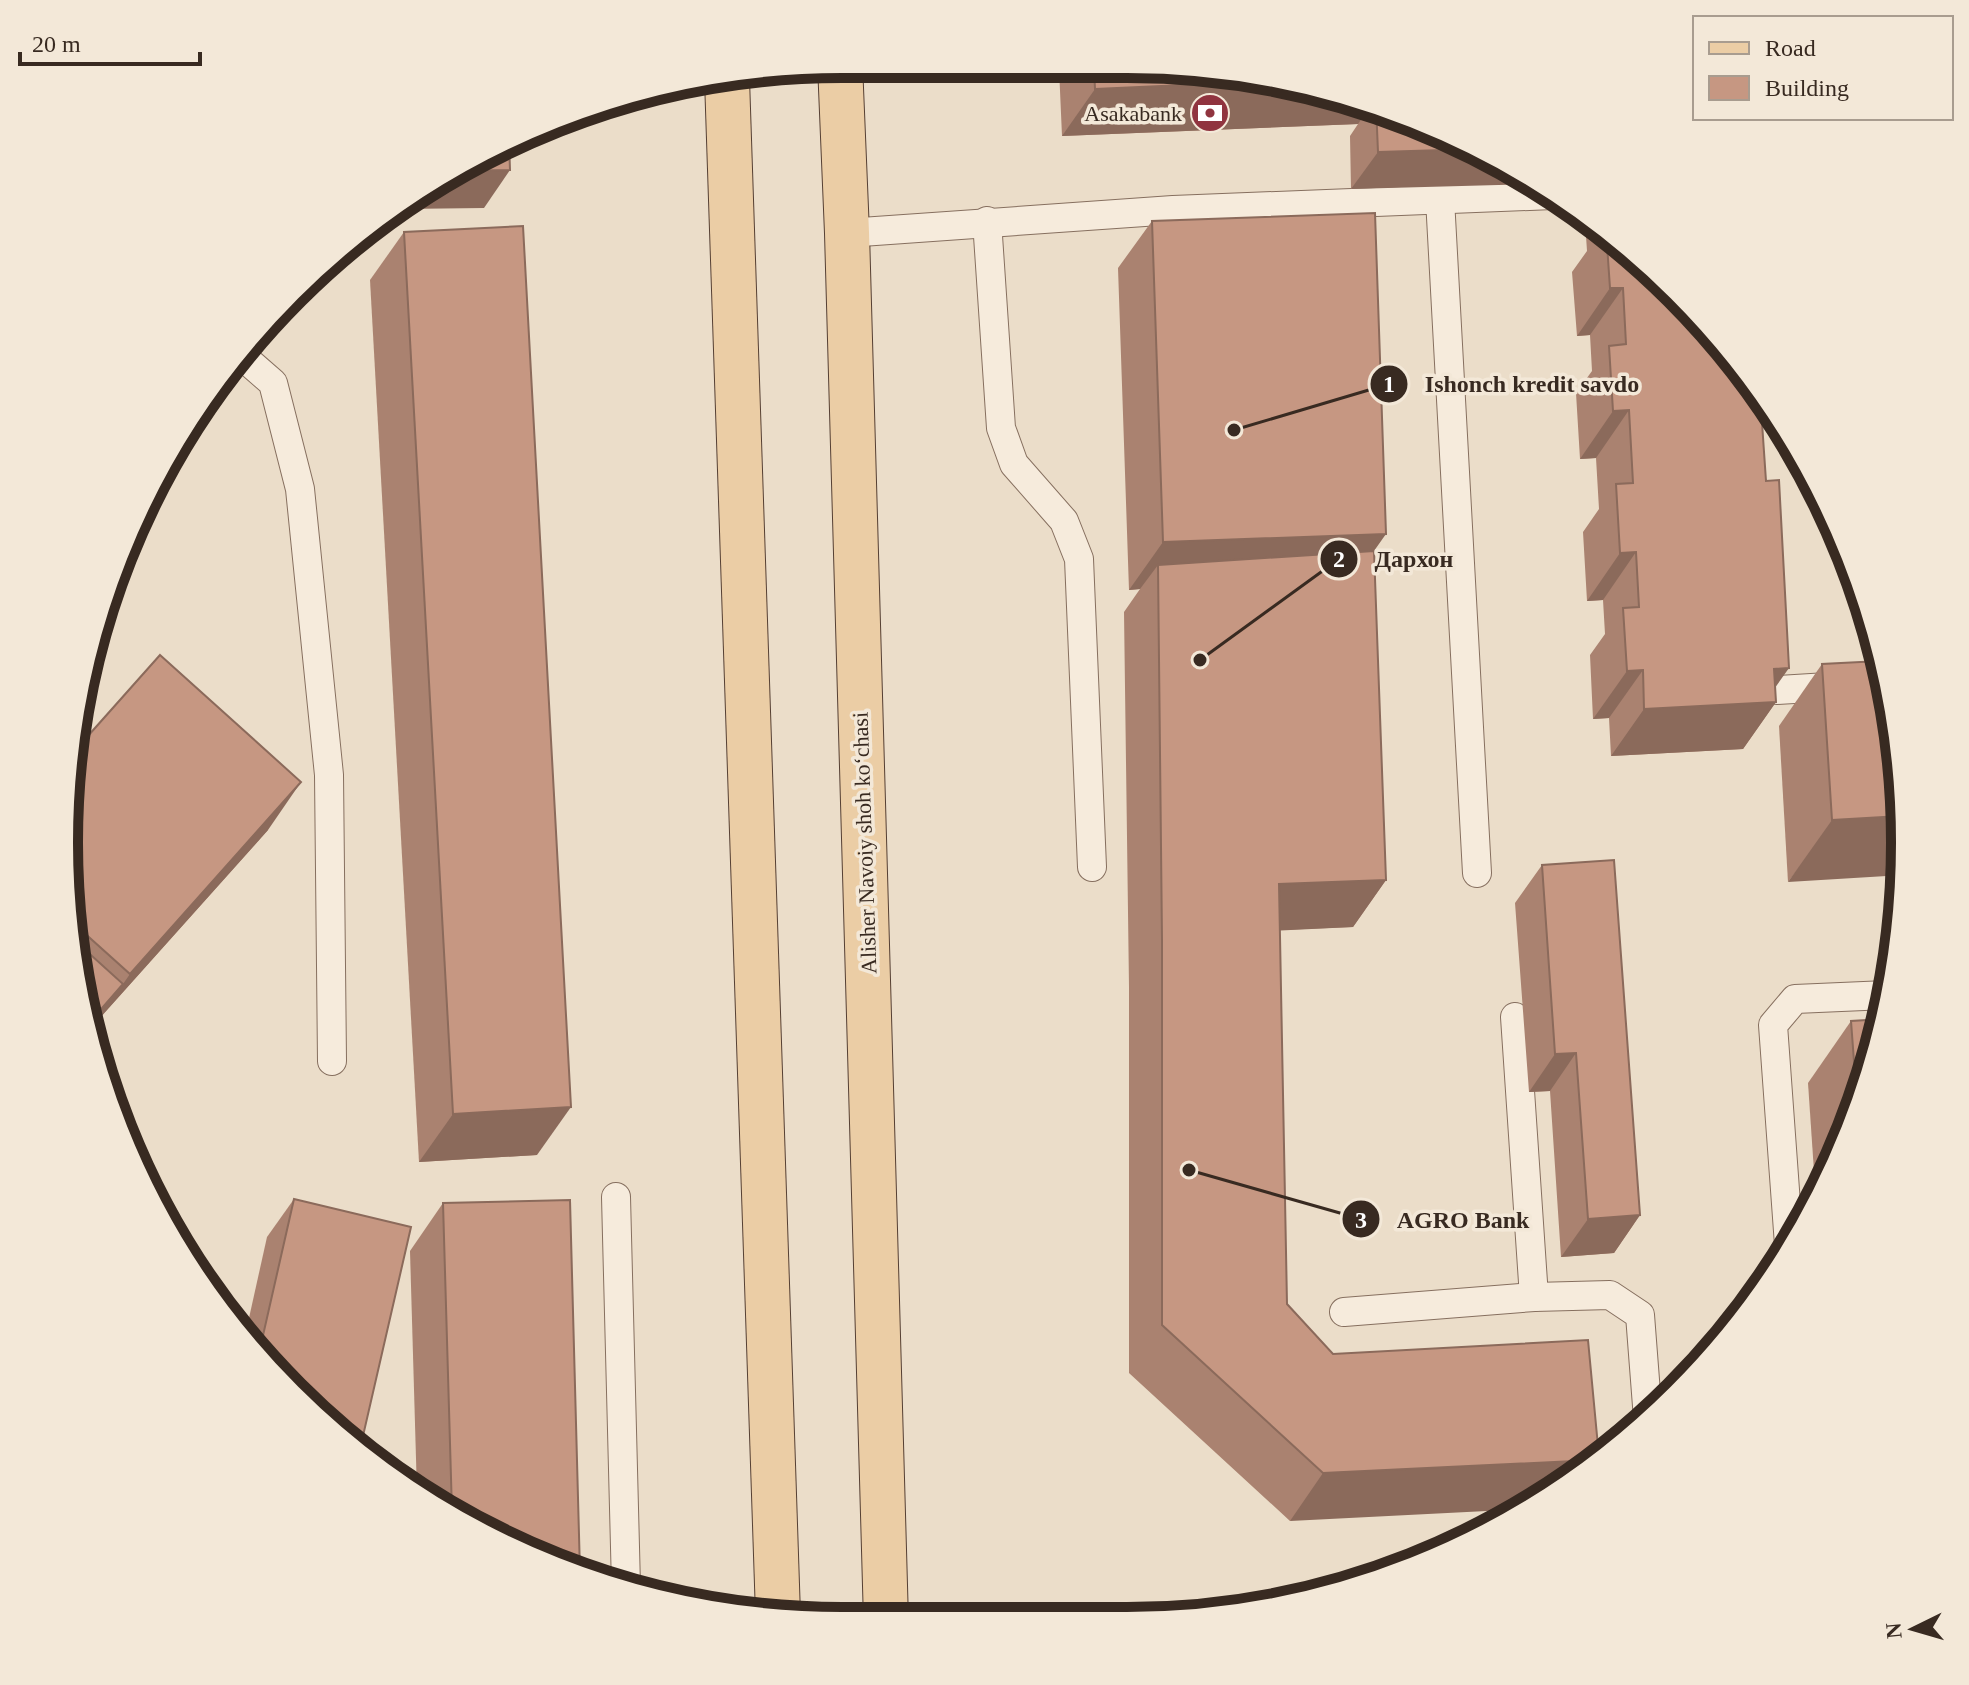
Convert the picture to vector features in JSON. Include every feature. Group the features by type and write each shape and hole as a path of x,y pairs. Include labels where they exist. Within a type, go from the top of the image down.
{"main road":[{"name":"Alisher Navoiy shoh koʻchasi","path":"841,78 886,1607"},
{"path":"727,88 778,1604"}],"lane":[{"path":"847,233 987,221 1533,196"},
{"path":"1440,199 1477,873"},
{"path":"987,221 1001,428 1014,464 1064,521 1079,559 1092,867"},
{"path":"249,362 273,383 300,489 329,775 332,1061"},
{"path":"1777,690 1870,684"},
{"path":"1788,1227 1773,1025 1795,999 1875,996"},
{"path":"1515,1017 1534,1297"},
{"path":"616,1197 626,1575"},
{"path":"1344,1312 1534,1297 1610,1295 1640,1315 1647,1402"}],"building":[{"path":"1094,78 1213,84 1095,89"},
{"path":"1377,121 1449,150 1378,152"},
{"path":"509,154 510,170 478,171"},
{"path":"1375,213 1386,534 1163,542 1152,221"},
{"path":"523,226 571,1107 453,1114 404,232"},
{"path":"1607,249 1667,302 1701,338 1762,418 1766,481 1779,480 1789,668 1774,669 1776,702 1644,709 1643,670 1627,671 1623,608 1639,607 1636,552 1620,553 1616,484 1633,483 1629,410 1613,411 1609,346 1626,344 1623,288 1610,288"},
{"path":"1374,551 1386,880 1279,884 1287,1304 1333,1354 1588,1340 1598,1444 1575,1461 1323,1473 1162,1325 1158,565"},
{"path":"160,655 301,782 130,974 84,933 78,842 86,738"},
{"path":"1869,662 1884,743 1890,817 1832,820 1822,664"},
{"path":"1614,860 1640,1215 1588,1219 1576,1053 1555,1054 1542,865"},
{"path":"86,951 123,984 98,1013"},
{"path":"1870,1020 1855,1073 1851,1021"},
{"path":"294,1199 411,1227 363,1437 302,1383 262,1340"},
{"path":"570,1200 580,1560 504,1528 452,1500 443,1203"}],"place":[{"name":"Asakabank","path":"1210,113"},
{"name":"Ishonch kredit savdo","path":"1234,430"},
{"name":"Дархон","path":"1200,660"},
{"name":"AGRO Bank","path":"1189,1170"}]}
